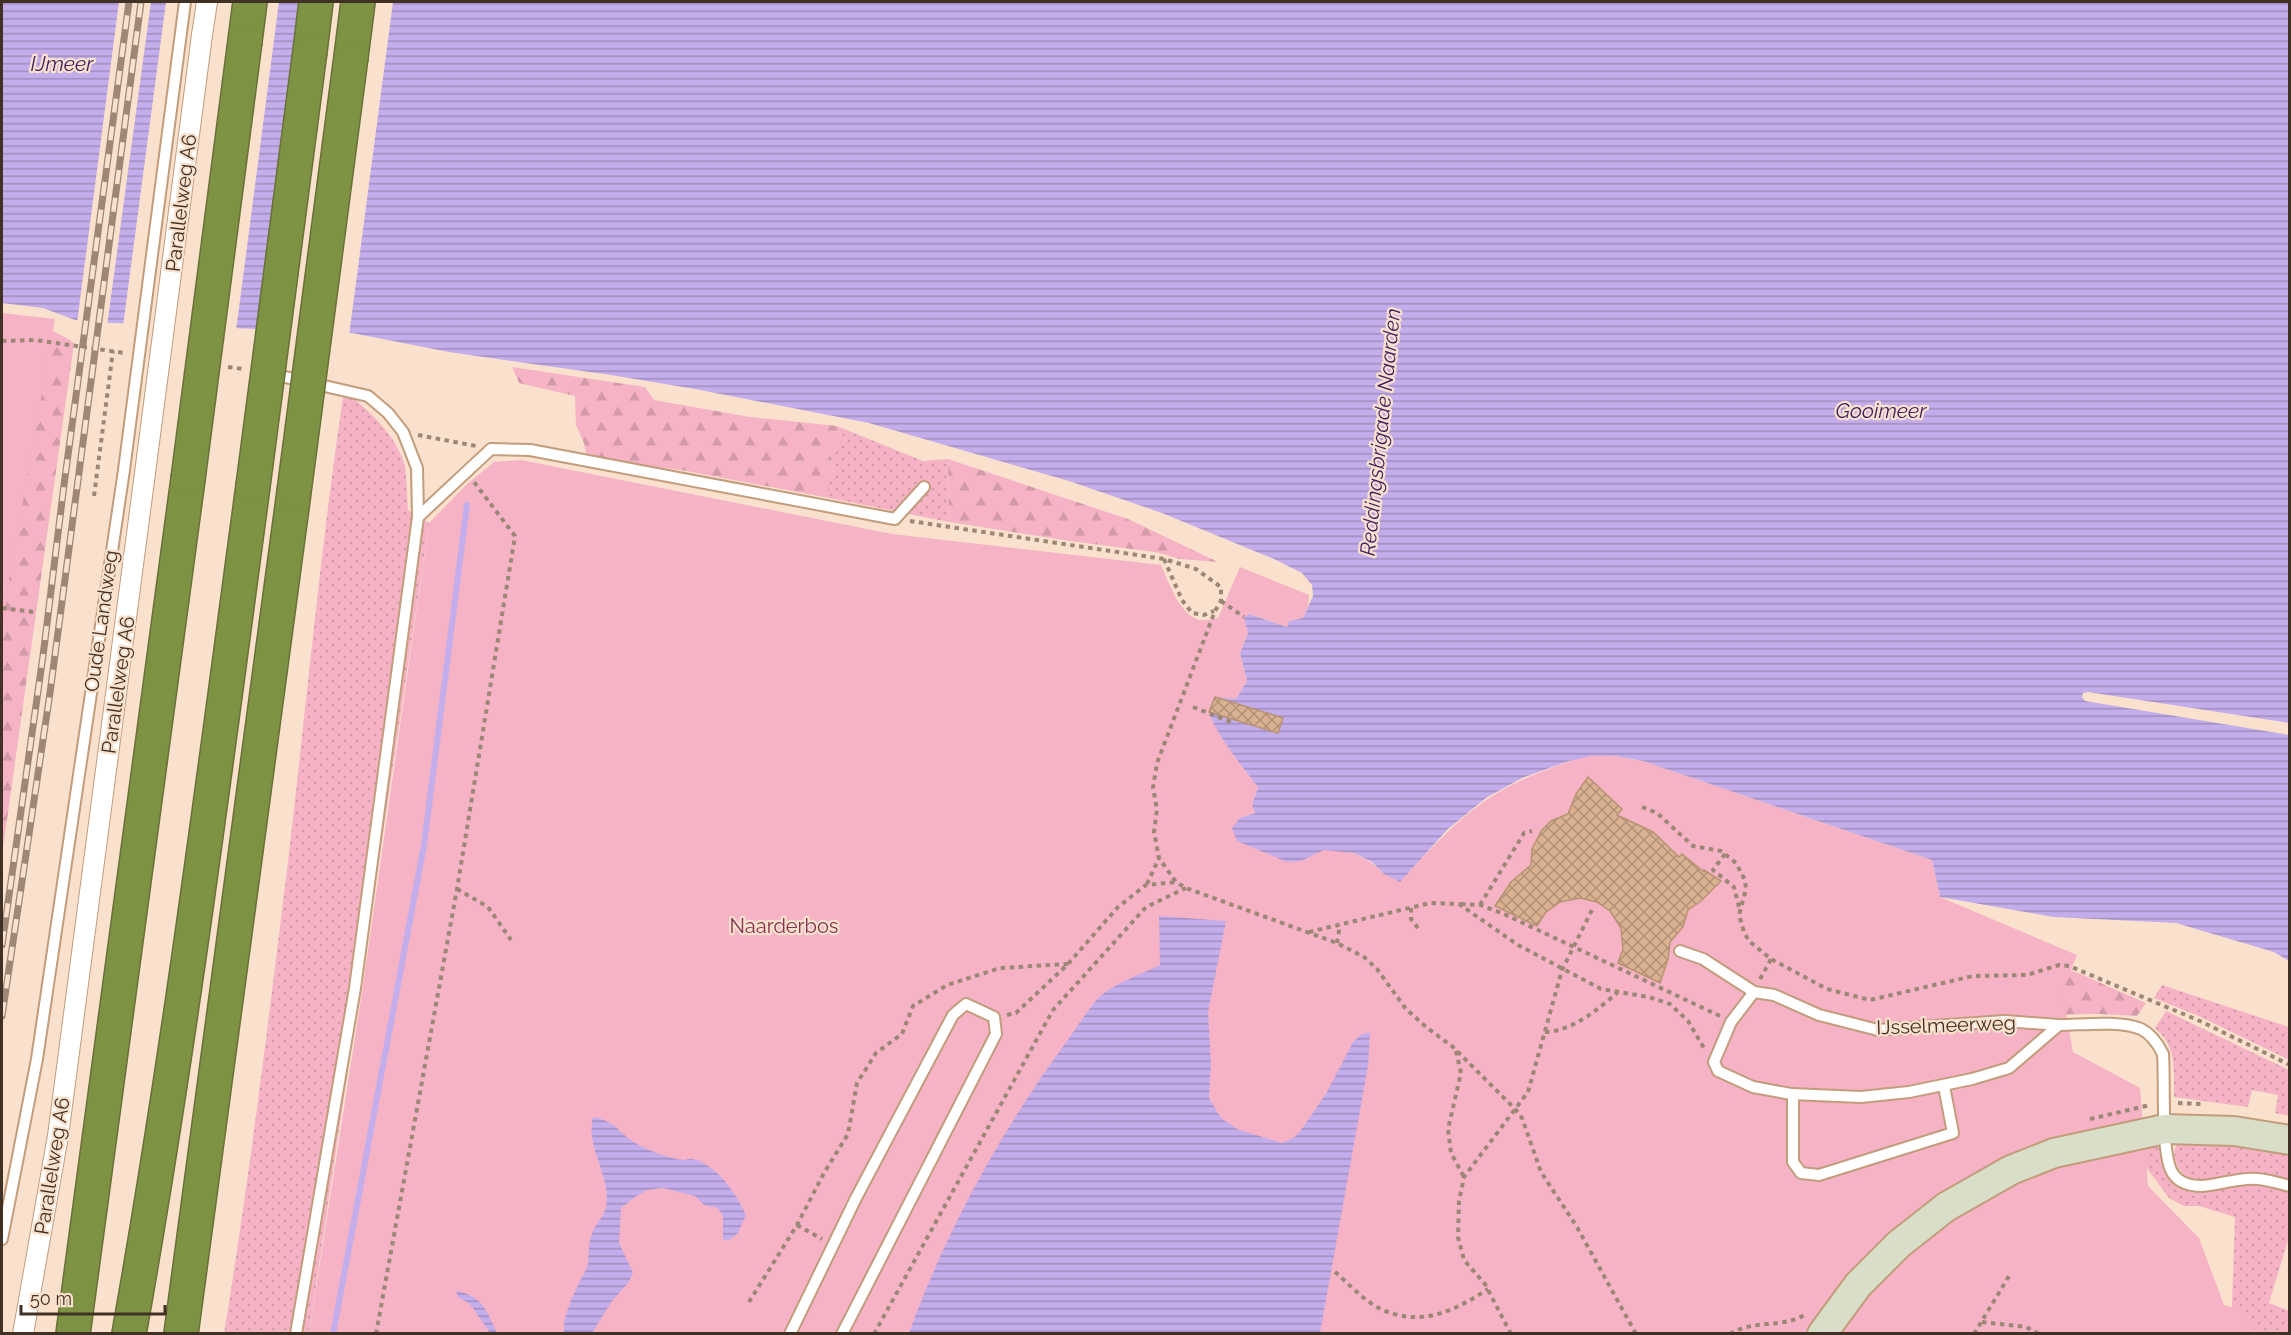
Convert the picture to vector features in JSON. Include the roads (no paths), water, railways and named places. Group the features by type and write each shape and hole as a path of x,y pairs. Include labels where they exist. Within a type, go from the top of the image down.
{"highway":[{"path":"74,1334 250,2"},
{"path":"129,1334 154,1190 204,850 316,2"},
{"path":"181,1334 358,2"}],"main road":[{"path":"1822,1334 1858,1284 1880,1262 1946,1207 2011,1170 2054,1153 2165,1129 2234,1131 2289,1140"}],"street":[{"name":"Parallelweg A6","path":"23,1334 58,1136 207,2"}],"lane":[{"name":"Oude Landweg","path":"2,1239 37,1059 124,470 185,2"},
{"path":"263,372 368,396 388,413 403,432 417,468 418,517 355,988 296,1334"},
{"path":"418,517 491,449 530,450 894,519 924,487"},
{"path":"1680,951 1703,959 1754,992"},
{"name":"IJsselmeerweg","path":"2059,1025 2008,1068 1944,1086 1909,1092 1862,1097 1793,1094 1753,1087 1718,1071 1714,1062 1731,1022 1754,992 1774,994 1819,1015 1878,1030 2005,1021 2059,1025 2103,1024 2141,1029 2151,1036 2163,1054 2165,1129 2171,1170 2176,1178 2185,1184 2205,1185 2256,1178 2289,1186"},
{"path":"790,1334 833,1245 954,1015 966,1004 994,1017 996,1034 842,1334"},
{"path":"1793,1094 1793,1162 1801,1173 1819,1175 1953,1133 1944,1086"}],"water":[{"name":"Gooimeer","path":"2,2 2289,2 2289,961 2274,952 2176,923 2054,917 1940,897 1932,860 1643,761 1615,756 1592,756 1569,761 1522,778 1486,798 1448,829 1400,882 1384,874 1372,862 1354,853 1324,850 1301,861 1287,862 1237,841 1232,828 1240,818 1255,813 1252,805 1258,787 1215,727 1210,711 1215,697 1236,699 1247,681 1240,653 1248,633 1244,617 1250,614 1287,627 1289,621 1303,618 1313,596 1312,585 1302,573 1274,559 1162,513 1069,481 869,423 695,389 449,352 352,333 90,322 75,320 43,308 2,303"},
{"path":"1159,916 1226,921 1208,1012 1211,1064 1209,1098 1221,1118 1237,1129 1282,1143 1295,1137 1327,1092 1353,1042 1362,1034 1370,1033 1368,1066 1320,1333 909,1333 940,1256 958,1219 998,1146 1043,1075 1099,998 1115,986 1160,965"},
{"path":"593,1117 608,1122 632,1141 649,1150 678,1159 692,1159 709,1167 725,1181 746,1215 738,1233 729,1240 723,1240 723,1216 718,1208 704,1205 695,1196 663,1188 647,1190 635,1197 621,1208 619,1243 633,1273 628,1283 612,1301 592,1333 564,1333 564,1321 568,1309 588,1264 591,1235 606,1207 605,1185 592,1140"},
{"path":"456,1291 478,1300 497,1333 490,1333 470,1304 458,1297"}],"waterway":[{"path":"333,1334 424,845 467,505"}],"railway":[{"path":"2,945 43,656 129,2"},
{"path":"2,1016 50,693 141,2"}],"water label":[{"name":"IJmeer","path":"62,63"},
{"name":"Reddingsbrigade Naarden","path":"1380,432"}],"park label":[{"name":"Naarderbos","path":"784,926"}]}
